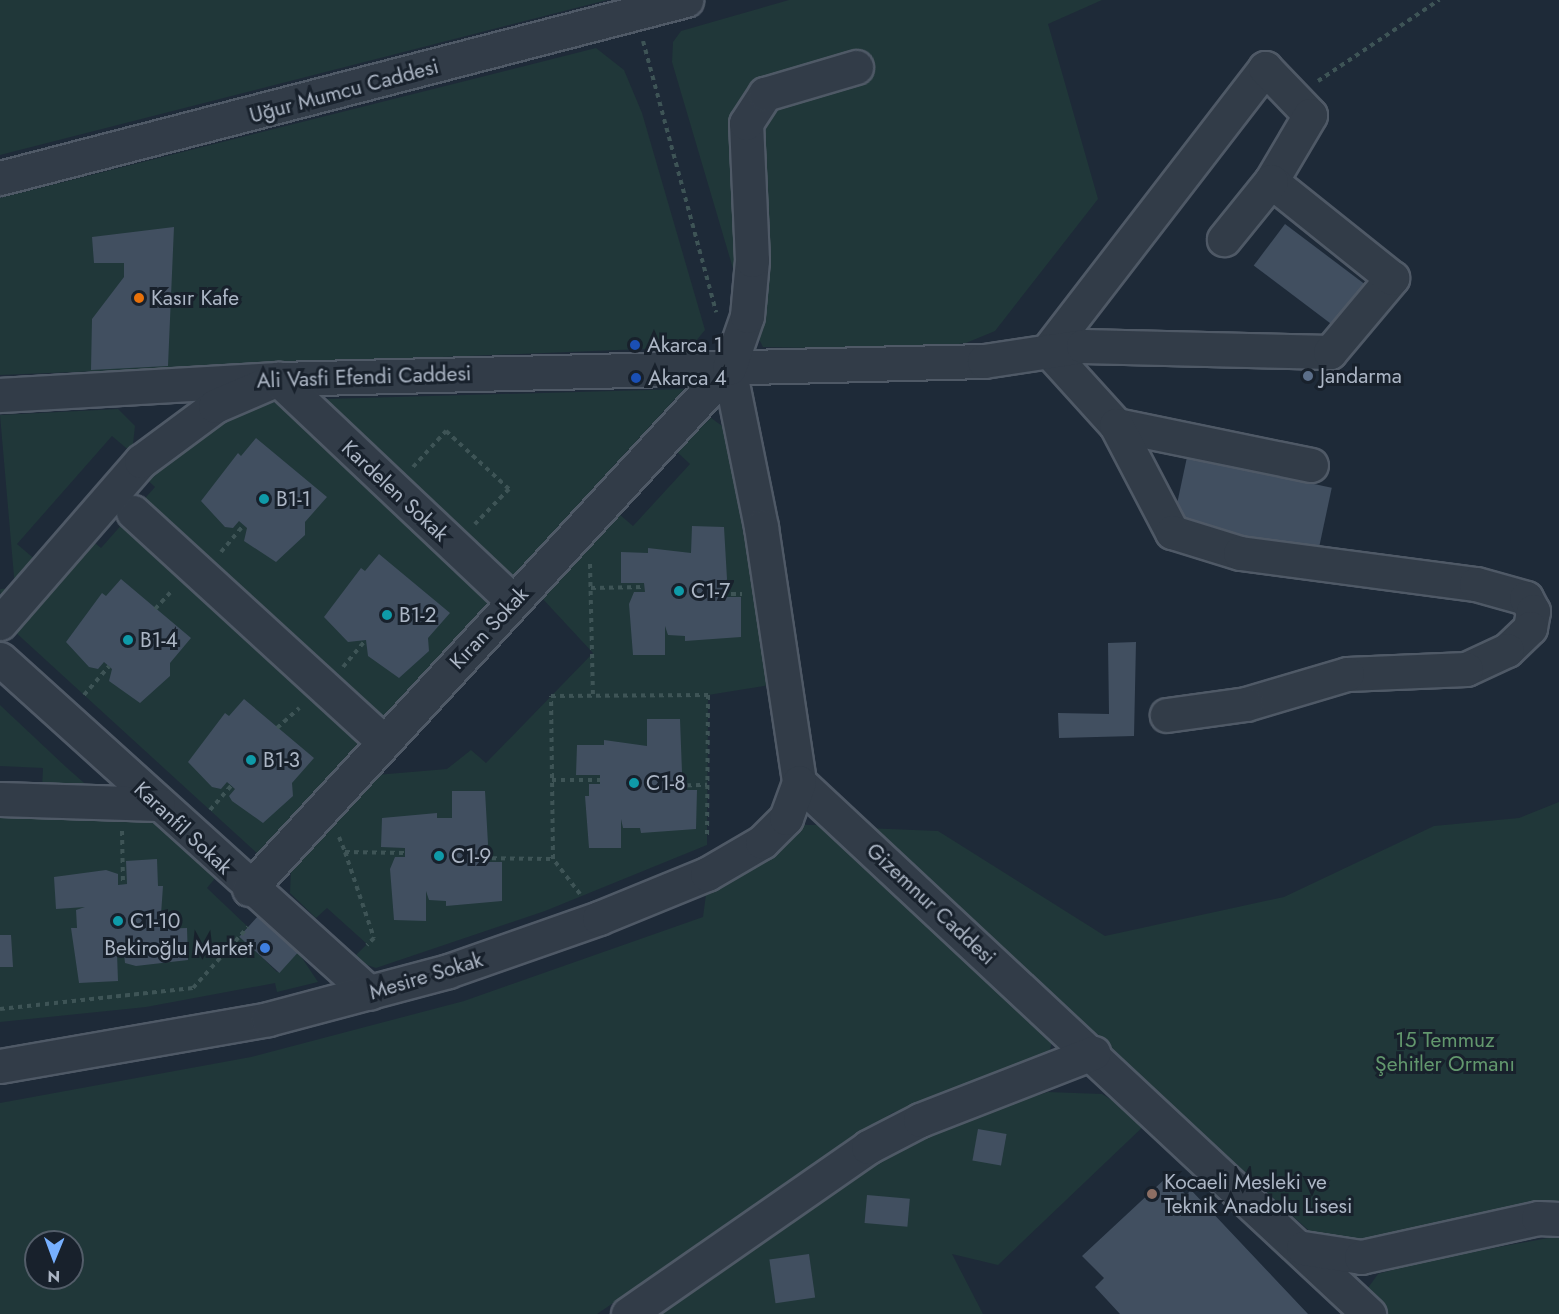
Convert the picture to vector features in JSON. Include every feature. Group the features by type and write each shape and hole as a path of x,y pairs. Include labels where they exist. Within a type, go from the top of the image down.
{"street":[{"name":"Uğur Mumcu Caddesi","path":"0,178 686,0"},
{"path":"799,782 761,527 729,368 747,316 752,260 746,123 765,94 856,67"},
{"path":"1167,715 1246,704 1347,674 1466,669 1507,650 1530,628 1533,611 1526,598 1476,584 1240,553 1172,532 1116,425 1048,350 1266,68 1295,96 1310,115 1271,182 1224,239"},
{"name":"Ali Vasfi Efendi Caddesi","path":"0,395 278,379 984,361 1048,350 1330,352 1392,278 1271,182"},
{"name":"Kıran Sokak","path":"249,889 729,368"},
{"path":"0,623 141,461 215,406 278,379"},
{"name":"Kardelen Sokak","path":"278,379 513,602"},
{"path":"141,461 158,421 147,388"},
{"path":"1116,425 1311,465"},
{"path":"133,512 372,731"},
{"name":"Karanfil Sokak","path":"0,659 249,889 370,993"},
{"name":"Mesire Sokak","path":"0,1066 268,1019 370,993 599,918 707,874 762,842 786,818 799,782"},
{"name":"Gizemnur Caddesi","path":"799,782 1303,1248 1369,1314"},
{"path":"0,799 158,804"},
{"path":"628,1314 868,1147 920,1120 1093,1053"},
{"path":"1303,1248 1361,1257 1538,1218 1559,1219"}],"path":[{"path":"1295,96 1439,0"},
{"path":"642,36 691,202 718,323"},
{"path":"410,471 446,430 509,489 471,528"},
{"path":"589,556 593,696"},
{"path":"591,588 645,587"},
{"path":"713,594 755,594"},
{"path":"84,695 109,666"},
{"path":"599,918 553,859 551,696 708,695 707,845"},
{"path":"277,728 298,706 307,714"},
{"path":"552,780 600,780"},
{"path":"669,786 707,785"},
{"path":"209,810 231,786"},
{"path":"122,827 123,885"},
{"path":"336,831 374,938 367,945"},
{"path":"345,852 405,853"},
{"path":"474,858 553,859"},
{"path":"0,1009 193,988 248,927"}],"green space":[{"path":"0,0 607,0 0,155"},
{"path":"789,0 1102,0 1048,24 1098,199 995,331 966,343 916,350 763,347 747,316 672,62 673,42 681,31"},
{"path":"596,48 624,70 642,113 705,330 691,347 0,375 0,198"},
{"path":"684,389 510,579 325,399"},
{"path":"268,400 282,406 489,602 260,856 13,630 90,539 101,548 155,487 143,476 186,435"},
{"path":"118,409 135,426 132,453 112,436 17,544 38,562 10,596 1,598 0,589 15,588 0,415"},
{"path":"711,418 725,428 770,685 708,695 707,845 545,911 376,968 364,964 355,956 367,944 327,908 316,918 290,893 291,867 376,775 447,769 471,750 486,763 593,653 541,597 619,514 633,526 690,464 676,451"},
{"path":"0,705 91,789 42,788 43,768 0,766"},
{"name":"15 Temmuz Şehitler Ormanı","path":"1559,802 1559,1219 1338,1257 865,828 938,831 1105,936 1284,897 1434,826 1519,818"},
{"path":"0,812 151,819 217,876 207,888 248,927 240,936 277,972 298,952 318,982 277,992 275,983 146,1007 0,1022"},
{"path":"803,825 821,825 1053,1037 1049,1054 892,1113 597,1314 0,1314 0,1103 251,1057 464,1001 703,917 707,887"},
{"path":"1048,1092 1102,1094 1148,1122 998,1265 952,1254 983,1314 652,1314 875,1161 926,1132"},
{"path":"1559,1236 1559,1314 1387,1314 1365,1292 1378,1274 1423,1261"}],"building":[{"path":"1285,224 1365,284 1334,326 1254,266"},
{"name":"Kasır Kafe","path":"174,227 168,366 91,370 92,319 124,277 124,263 94,263 92,237"},
{"name":"B1-1","path":"256,438 327,497 305,522 305,535 276,562 244,541 247,528 239,521 233,528 225,527 201,501 238,453 241,456"},
{"path":"1187,457 1332,488 1318,553 1173,523"},
{"name":"C1-7","path":"692,526 724,527 727,579 723,590 713,590 713,597 741,597 741,637 685,641 685,636 668,635 665,626 665,655 633,655 629,604 634,592 645,592 644,583 621,583 621,552 648,553 648,548 691,553"},
{"name":"B1-2","path":"379,554 450,613 428,638 429,651 399,678 368,656 366,640 348,642 324,617 361,568 365,571"},
{"name":"B1-4","path":"121,579 191,638 170,663 170,676 140,703 109,681 112,669 104,662 98,669 89,667 66,642 102,593 106,596"},
{"path":"1136,642 1134,736 1059,738 1058,713 1109,714 1108,643"},
{"name":"B1-3","path":"244,699 314,758 292,783 293,796 263,823 232,801 229,796 235,789 227,782 221,789 212,787 188,762 225,713 229,716"},
{"name":"C1-8","path":"647,719 680,719 682,772 678,782 669,782 669,790 697,790 696,829 641,833 640,828 623,828 621,819 621,848 589,848 585,796 589,796 589,784 600,784 600,775 576,775 577,745 604,745 604,740 647,746"},
{"name":"C1-9","path":"452,791 485,791 488,844 484,855 474,855 474,862 502,862 502,901 446,906 446,901 429,900 426,891 426,921 394,920 390,869 395,857 405,857 405,848 381,847 382,818 437,813 437,818 452,818"},
{"name":"C1-10","path":"157,859 158,886 163,886 160,929 187,928 188,960 136,966 125,963 124,953 117,953 118,981 79,983 71,928 77,928 76,910 85,907 56,909 54,877 106,870 118,874 118,885 127,884 126,861"},
{"path":"258,916 298,952 279,973 239,937"},
{"path":"0,935 11,935 13,967 0,967"},
{"path":"978,1129 1007,1134 1001,1166 972,1161"},
{"path":"1168,1176 1186,1195 1191,1190 1308,1314 1120,1314 1095,1287 1104,1278 1082,1256"},
{"path":"867,1195 910,1199 907,1227 865,1223"},
{"path":"809,1254 815,1298 776,1303 769,1260"}],"place":[{"name":"Kasır Kafe","path":"139,298"},
{"name":"Akarca 1","path":"635,345"},
{"name":"Jandarma","path":"1308,376"},
{"name":"Akarca 4","path":"636,378"},
{"name":"B1-1","path":"264,499"},
{"name":"C1-7","path":"679,591"},
{"name":"B1-2","path":"387,615"},
{"name":"B1-4","path":"128,640"},
{"name":"B1-3","path":"251,760"},
{"name":"C1-8","path":"634,783"},
{"name":"C1-9","path":"439,856"},
{"name":"C1-10","path":"118,921"},
{"name":"Bekiroğlu Market","path":"265,948"},
{"name":"Kocaeli Mesleki ve Teknik Anadolu Lisesi","path":"1152,1194"}]}
